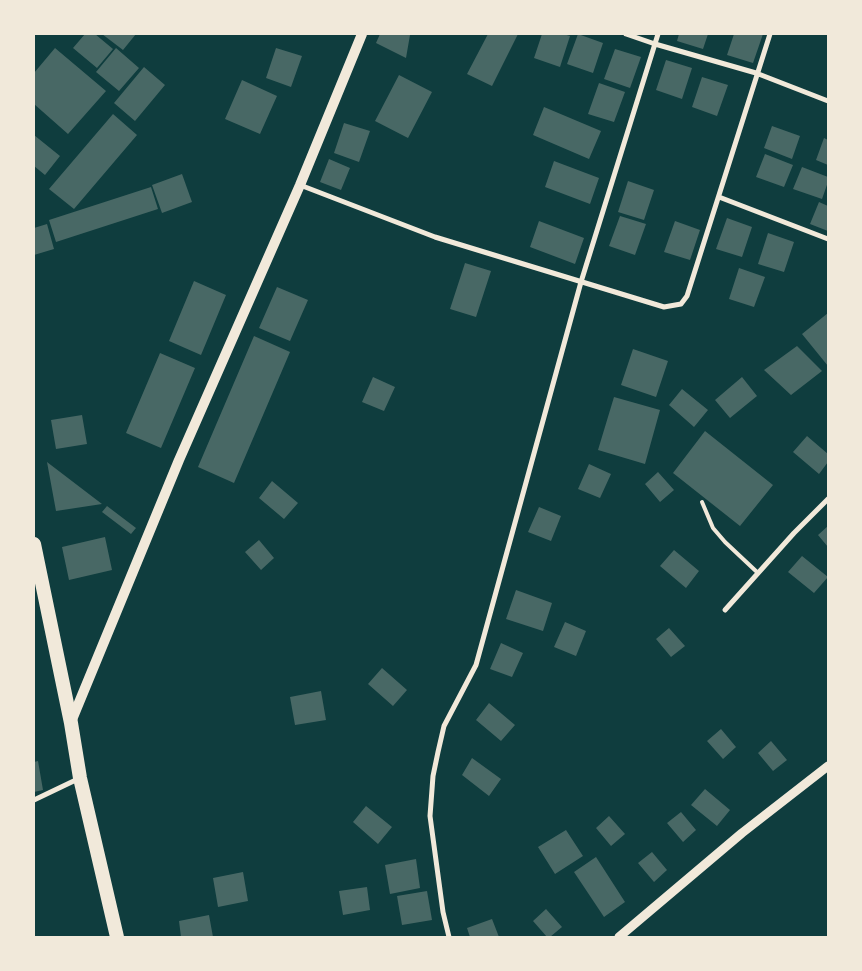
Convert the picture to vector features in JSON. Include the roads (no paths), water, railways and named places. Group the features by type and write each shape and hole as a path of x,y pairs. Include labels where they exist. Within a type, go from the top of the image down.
{"highway":[{"path":"34,544 71,723 80,778 117,937"}],"main road":[{"path":"71,723 179,460 300,185 362,34"}],"street":[{"path":"626,34 756,73 828,101"},
{"path":"449,937 443,912 430,816 432,776 444,726 476,665 581,282 658,34"},
{"path":"300,185 435,237 664,307 681,304 687,296 756,73 770,34"},
{"path":"719,197 828,239"},
{"path":"725,610 828,499"},
{"path":"619,937 742,833 828,766"},
{"path":"34,800 80,778"}],"lane":[{"path":"702,502 714,528 725,542 758,573"}]}
